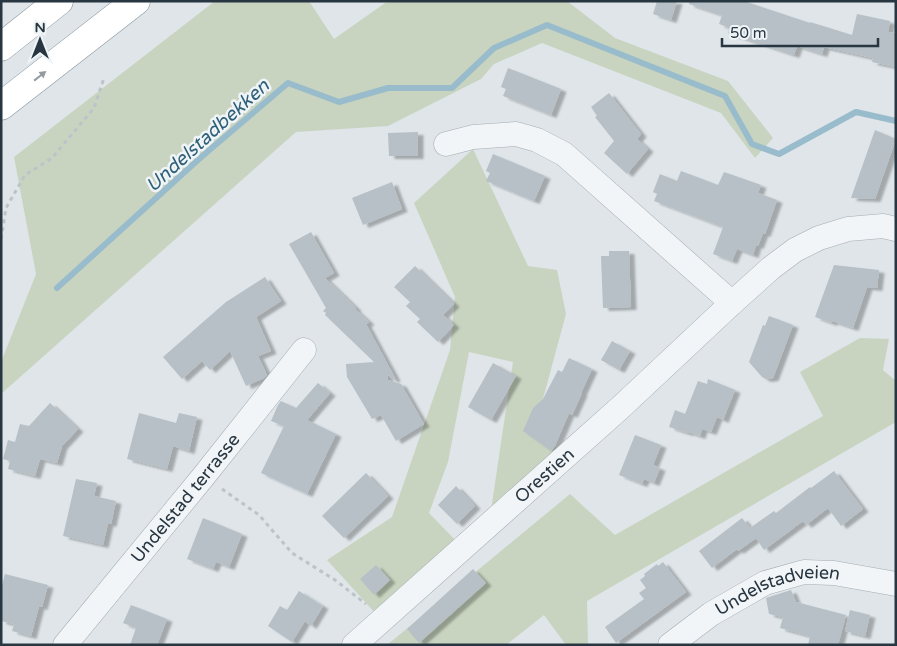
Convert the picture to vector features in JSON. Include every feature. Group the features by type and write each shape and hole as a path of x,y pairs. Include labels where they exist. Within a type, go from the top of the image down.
{"highway":[{"path":"1,46 59,1"},
{"path":"1,106 136,1"}],"street":[{"path":"446,144 473,137 516,134 537,140 564,154 732,303"},
{"name":"Orestien","path":"354,645 621,407 771,268 795,250 819,238 848,230 883,226 896,229"},
{"name":"Undelstad terrasse","path":"65,645 304,350"},
{"name":"Undelstadveien","path":"670,645 711,614 766,583 804,572 834,573 896,584"}],"path":[{"path":"1,239 6,208 25,175 52,158 94,108 104,78"},
{"path":"203,477 259,515 292,553 335,580 384,619"}],"green space":[{"path":"215,1 309,1 334,39 385,3 395,1 567,1 615,38 728,81 773,138 755,158 721,113 542,43 494,64 481,79 388,126 296,132 1,394 1,362 36,274 14,157"},
{"path":"473,149 528,266 557,270 566,314 537,421 559,452 490,517 513,362 469,352 448,462 429,513 459,544 378,616 327,560 392,517 450,350 455,297 414,203"},
{"path":"860,338 889,339 883,370 896,381 896,422 587,601 588,645 566,645 544,615 506,645 387,645 570,494 615,535 823,416 800,372"}],"building":[{"path":"657,1 677,1 671,20 653,14"},
{"path":"689,1 744,1 852,35 857,14 890,21 888,32 896,33 896,67 872,62 873,58 824,47 822,54 797,46 794,55 728,33 730,28 719,24 722,15 689,4"},
{"path":"508,68 561,89 551,115 503,96 506,89 501,87"},
{"path":"609,93 641,134 637,139 648,149 627,174 604,153 614,141 595,117 597,116 591,107"},
{"path":"875,130 896,139 875,199 851,198"},
{"path":"418,132 418,156 389,156 388,133"},
{"path":"493,154 545,176 534,201 486,181 490,173 486,171"},
{"path":"681,171 718,185 724,172 761,185 758,193 777,200 765,234 763,233 758,246 756,245 753,255 737,249 732,261 713,254 723,227 654,201 657,194 653,192 660,174 677,181"},
{"path":"392,182 402,209 363,225 352,198"},
{"path":"311,232 334,273 325,278 369,322 366,324 395,378 393,380 387,374 388,380 401,384 424,424 396,441 381,415 372,419 347,377 346,364 374,362 325,315 326,313 323,311 326,308 289,244"},
{"path":"609,251 629,251 631,307 603,308 601,256 609,256"},
{"path":"834,265 879,270 877,288 867,287 853,328 815,317"},
{"path":"415,266 454,304 443,315 454,325 438,342 417,322 420,319 406,306 410,302 394,287"},
{"path":"265,277 281,301 256,317 271,351 258,356 267,375 246,386 230,351 210,370 202,361 182,379 163,357 226,302"},
{"path":"769,316 793,325 773,378 766,379 749,362 763,325 765,326"},
{"path":"612,341 630,351 619,370 601,360"},
{"path":"569,358 592,369 572,415 569,413 551,451 523,431 533,408 543,399 558,370 562,372"},
{"path":"493,363 516,376 491,420 468,407"},
{"path":"708,379 735,390 723,420 717,417 711,432 702,429 700,436 669,427 675,410 685,414 698,381 707,384"},
{"path":"318,383 330,393 307,420 336,434 307,494 261,473 284,426 271,421 278,405 281,401 296,408"},
{"path":"50,403 78,429 62,446 57,463 40,459 35,476 8,469 10,461 3,459 8,440 15,442 20,424 29,426"},
{"path":"139,413 176,423 179,413 197,417 189,451 173,446 167,469 127,459"},
{"path":"635,435 661,445 653,465 660,468 654,483 644,479 642,484 619,475"},
{"path":"834,471 863,509 841,526 828,508 806,525 803,521 764,550 756,538 738,551 737,549 712,568 699,551 742,518 750,528 774,511 776,513"},
{"path":"366,473 388,496 344,538 322,516"},
{"path":"76,479 97,483 94,496 116,501 111,524 108,523 103,545 63,536"},
{"path":"456,486 475,506 457,524 438,505"},
{"path":"203,518 242,534 229,567 216,562 213,569 187,559"},
{"path":"663,562 686,592 616,643 605,627 644,599 639,593 646,588 640,580 645,576 644,574 657,564 658,566"},
{"path":"376,565 390,580 374,595 360,579"},
{"path":"473,569 486,583 419,643 407,629"},
{"path":"5,574 48,585 42,607 39,606 31,636 12,631 14,624 1,621 1,589"},
{"path":"791,590 796,602 846,615 838,645 808,645 810,636 780,628 783,617 769,614 766,598"},
{"path":"299,591 323,606 311,626 305,621 292,642 268,626 280,606 287,610"},
{"path":"131,605 167,619 157,645 130,645 136,628 123,623"},
{"path":"850,610 870,615 865,636 845,631"}],"waterway":[{"name":"Undelstadbekken","path":"57,288 199,159 288,83 339,102 388,88 452,88 494,48 547,25 725,96 752,144 779,154 856,112 896,121"}]}
